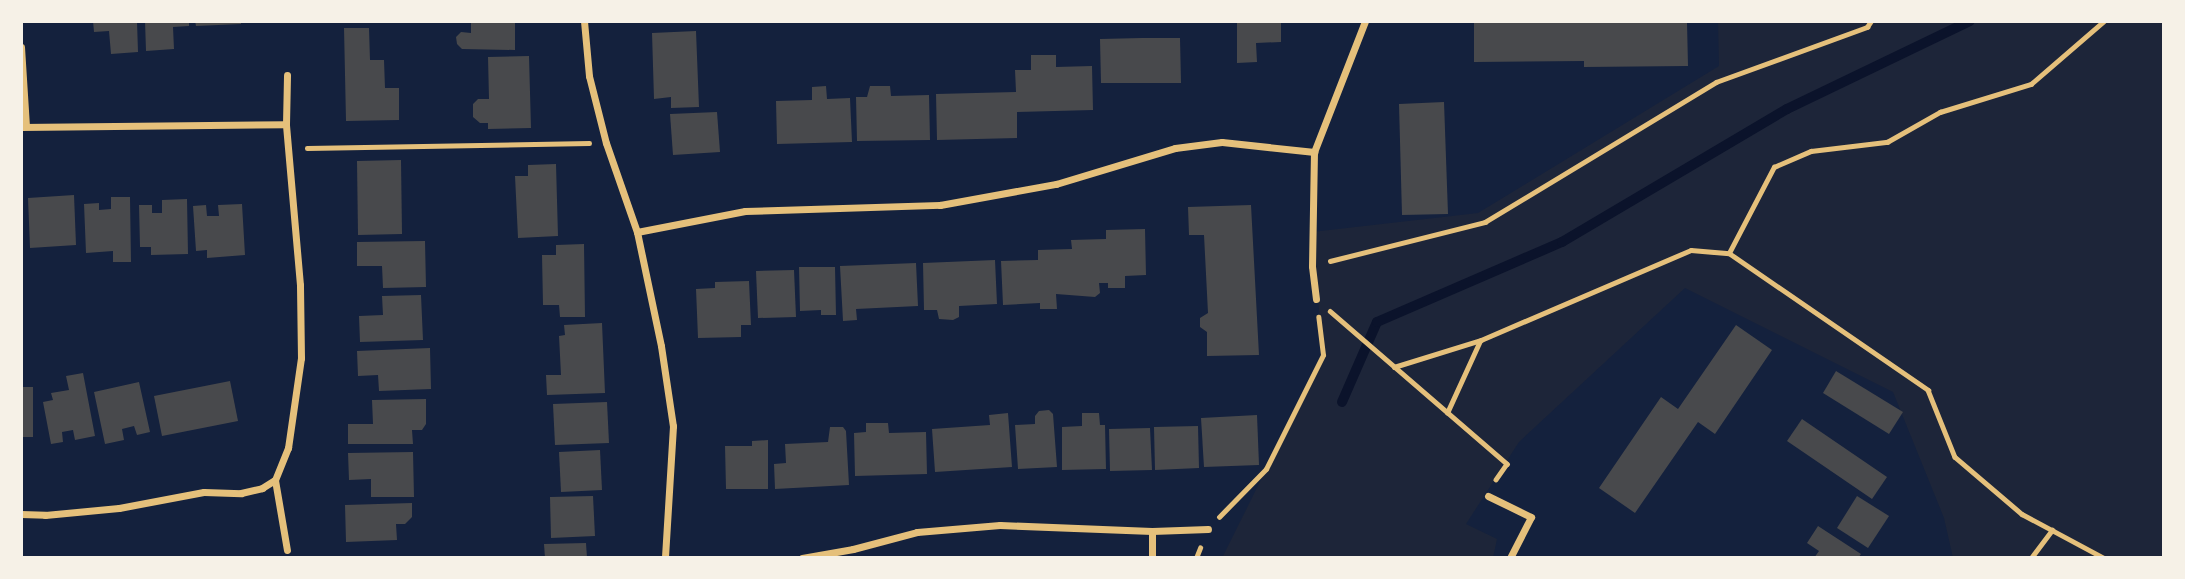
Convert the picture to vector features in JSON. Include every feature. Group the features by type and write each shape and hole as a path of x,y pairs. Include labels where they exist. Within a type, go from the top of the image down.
{"street":[{"path":"584,21 589,76 606,143 637,233 661,346 673,426 666,558"},
{"path":"1316,299 1312,266 1314,152 1365,21"},
{"path":"21,47 24,126 286,124"},
{"path":"287,75 286,124 300,285 300,358 288,448 275,480 287,550"},
{"path":"637,233 745,211 951,203 1056,184 1175,148 1222,142 1314,152"},
{"path":"21,514 45,515 119,508 204,492 241,493 262,488 275,480"},
{"path":"1488,496 1531,517 1510,558"},
{"path":"802,558 853,549 917,532 1000,525 1152,531 1208,529"},
{"path":"1152,531 1152,558"}],"path":[{"path":"1312,266 1485,222 1716,82 1867,27 1871,21"},
{"path":"1729,253 1774,167 1811,151 1887,142 1940,112 2031,84 2104,21"},
{"path":"289,149 606,143"},
{"path":"1394,367 1481,340 1691,250 1729,253 1928,390 1955,457 2022,514 2104,558"},
{"path":"1316,299 1507,464 1488,496"},
{"path":"1196,558 1208,529 1266,469 1323,355 1316,299"},
{"path":"1447,413 1481,340"},
{"path":"2031,558 2052,530"}],"shaded area":[{"path":"1718,21 2164,21 2164,558 1953,558 1944,518 1893,392 1685,288 1519,442 1466,524 1497,539 1493,558 1222,558 1323,355 1312,232 1478,213 1719,66"}],"building":[{"path":"93,21 137,21 138,52 111,54 109,31 94,32"},
{"path":"145,21 189,21 189,26 173,27 174,49 146,51"},
{"path":"195,21 241,21 241,24 196,26"},
{"path":"471,21 515,21 515,50 462,49 457,44 456,37 461,32 471,33"},
{"path":"1237,21 1281,21 1281,42 1256,43 1257,62 1237,63"},
{"path":"1474,21 1687,22 1688,66 1584,67 1584,61 1474,62"},
{"path":"344,28 369,28 370,60 384,60 385,88 399,88 399,120 346,121"},
{"path":"696,31 699,107 671,108 671,97 654,99 652,33"},
{"path":"1180,38 1181,83 1101,83 1100,39"},
{"path":"1031,55 1056,55 1056,67 1092,66 1093,110 1017,112 1017,138 937,140 936,94 1016,92 1015,70 1031,70"},
{"path":"529,56 531,128 488,129 488,123 480,123 473,117 473,104 478,99 489,99 488,57"},
{"path":"826,86 827,99 850,98 852,142 777,144 776,101 812,100 812,87"},
{"path":"870,86 890,86 891,96 929,95 930,140 857,141 856,97 867,97"},
{"path":"1444,102 1448,214 1402,215 1399,104"},
{"path":"717,112 720,152 673,155 670,114"},
{"path":"401,160 402,234 358,235 357,161"},
{"path":"556,164 558,236 518,238 515,176 528,176 528,165"},
{"path":"74,195 76,245 30,248 28,198"},
{"path":"111,197 130,197 131,262 113,262 113,251 86,253 84,204 99,203 99,210 111,209"},
{"path":"187,199 188,254 151,255 151,247 140,247 139,205 152,205 152,213 162,213 162,200"},
{"path":"242,204 245,255 207,258 207,250 196,251 193,206 206,205 207,216 219,216 218,205"},
{"path":"1251,205 1259,355 1207,356 1207,332 1200,327 1200,318 1208,313 1204,235 1189,235 1188,207"},
{"path":"1145,229 1146,275 1125,276 1125,288 1108,288 1108,283 1099,283 1100,293 1095,297 1056,294 1057,309 1040,309 1040,303 1003,305 1001,261 1038,260 1038,250 1072,249 1071,240 1106,239 1106,230"},
{"path":"425,241 426,287 383,288 382,266 357,266 357,242"},
{"path":"584,244 585,317 560,317 559,305 543,305 542,255 556,255 556,245"},
{"path":"995,260 997,304 959,306 959,317 953,320 939,319 937,310 924,310 923,263"},
{"path":"916,263 918,306 856,309 857,320 843,321 840,266"},
{"path":"799,267 835,267 836,315 821,315 821,310 800,311"},
{"path":"794,270 796,317 758,318 756,271"},
{"path":"749,281 751,325 741,325 741,337 698,338 696,289 715,288 715,282"},
{"path":"421,295 423,340 360,342 359,316 383,315 382,296"},
{"path":"602,323 605,393 547,395 546,375 561,375 559,336 565,335 564,325"},
{"path":"1736,325 1772,350 1715,434 1698,422 1635,513 1599,488 1661,397 1678,409"},
{"path":"430,348 431,389 379,391 378,375 358,376 357,351"},
{"path":"1836,371 1903,412 1889,434 1823,393"},
{"path":"83,373 95,436 75,440 73,430 62,432 63,442 51,444 43,402 53,400 51,393 69,390 66,376"},
{"path":"230,381 238,421 162,436 154,396"},
{"path":"139,382 150,432 137,435 134,426 122,429 124,440 105,444 94,392"},
{"path":"21,387 33,387 33,437 21,437"},
{"path":"426,399 426,424 422,430 412,430 413,444 348,444 348,424 373,424 372,400"},
{"path":"607,402 609,443 555,445 553,404"},
{"path":"1049,410 1053,414 1057,467 1018,469 1015,425 1035,424 1035,416 1039,411"},
{"path":"1008,413 1012,467 935,472 932,429 990,425 989,415"},
{"path":"1082,413 1099,413 1100,425 1105,425 1106,469 1062,470 1062,427 1082,426"},
{"path":"1257,415 1259,465 1204,467 1201,418"},
{"path":"1802,419 1887,477 1872,499 1787,441"},
{"path":"866,423 888,423 889,433 926,432 927,474 855,476 854,433 866,432"},
{"path":"1198,426 1199,468 1155,470 1154,427"},
{"path":"830,427 843,427 846,431 849,485 775,489 774,464 786,463 785,444 828,442"},
{"path":"1150,428 1152,470 1110,471 1109,429"},
{"path":"768,440 768,489 726,489 725,446 752,446 752,441"},
{"path":"600,450 602,490 561,492 559,452"},
{"path":"413,452 414,497 371,497 371,479 349,480 348,453"},
{"path":"593,496 595,536 551,538 550,497"},
{"path":"1857,496 1889,516 1868,548 1837,528"},
{"path":"412,503 412,517 405,524 396,524 397,540 346,542 345,505"},
{"path":"1818,526 1861,554 1858,558 1814,558 1819,551 1807,543"},
{"path":"586,543 587,558 545,558 544,544"}],"waterway":[{"path":"1342,402 1377,322 1562,242 1787,109 1970,21"}]}
